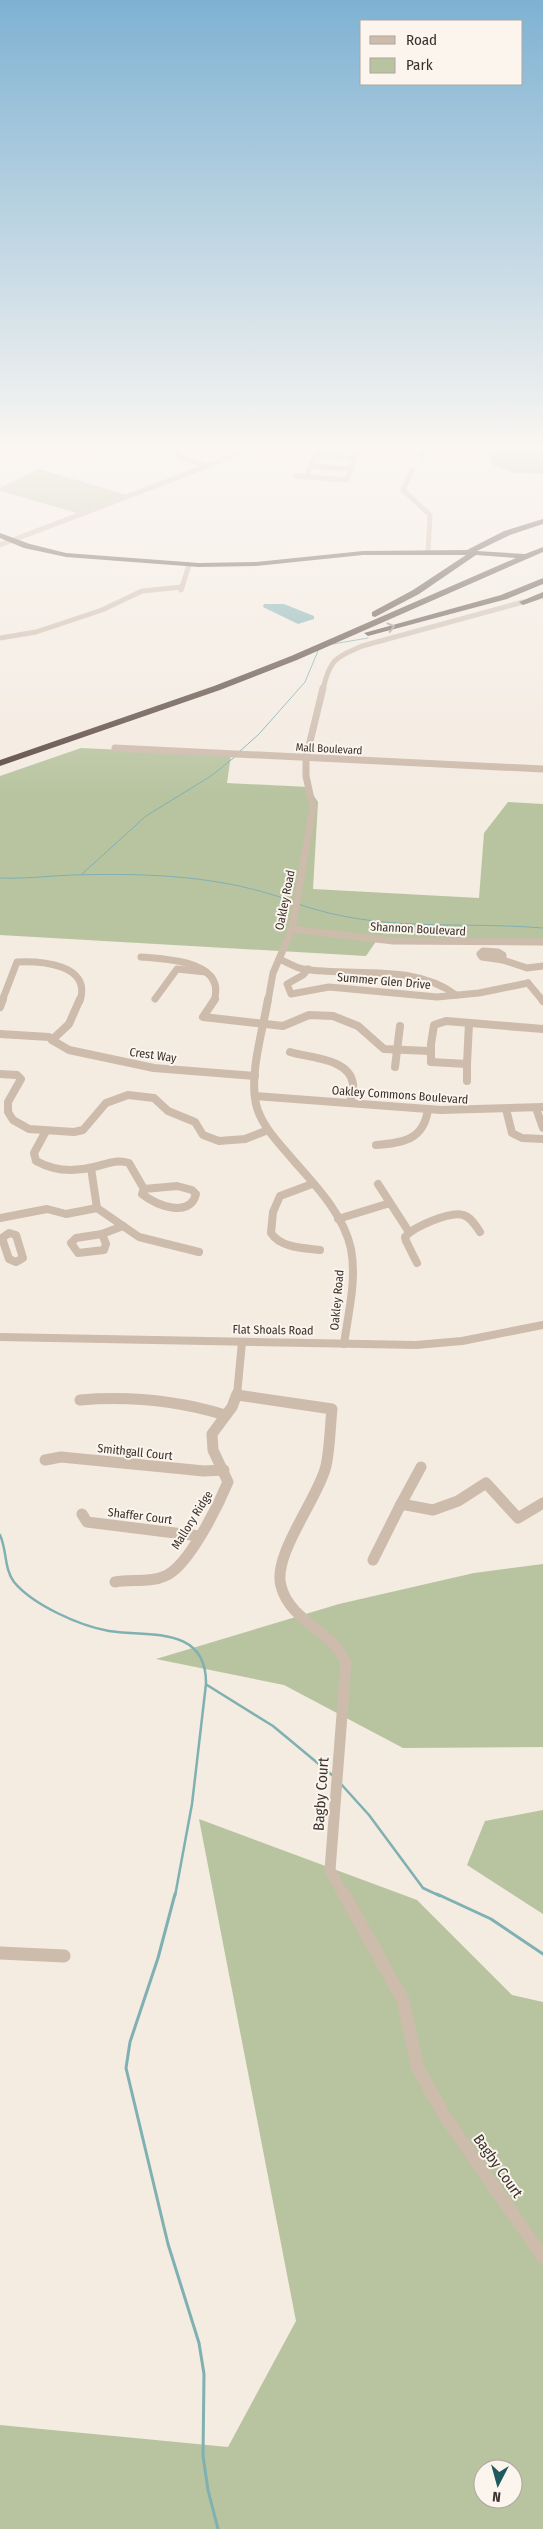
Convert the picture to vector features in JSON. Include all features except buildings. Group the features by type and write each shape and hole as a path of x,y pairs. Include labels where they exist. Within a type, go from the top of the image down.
{"highway":[{"path":"140,561 189,565 261,564 285,561"},
{"path":"366,619 416,592 461,561"},
{"path":"0,756 259,664 499,561"},
{"path":"0,763 208,691 294,658 516,561"},
{"path":"294,658 370,633 504,597 543,580"},
{"path":"523,602 543,595"}],"street":[{"path":"0,638 36,632 102,610 142,592 182,589 189,565"},
{"name":"Oakley Road","path":"344,1344 352,1258 348,1238 338,1219 268,1130 260,1115 255,1096 255,1076 273,973 292,928 313,808 306,776 306,758 326,671 340,656 362,646 523,602"},
{"name":"Mall Boulevard","path":"115,748 543,769"},
{"name":"Shannon Boulevard","path":"292,928 394,941 454,943 543,942"},
{"path":"141,957 187,962 209,972 215,980 216,993 212,1005 203,1017 283,1026 310,1015 332,1016 358,1026 384,1049 429,1052"},
{"path":"503,960 527,968 543,966"},
{"path":"0,1008 17,962 46,963 71,971 81,982 80,1003 68,1029 52,1040"},
{"path":"278,962 301,970 424,978 452,989 456,994"},
{"path":"527,968 528,983 543,1001"},
{"path":"155,999 177,969 209,972"},
{"name":"Summer Glen Drive","path":"301,970 286,984 291,994 329,987 436,997 479,993 528,983"},
{"path":"467,1064 430,1062 429,1052 434,1025 446,1021 543,1029"},
{"path":"467,1081 469,1023"},
{"path":"395,1067 400,1026"},
{"name":"Crest Way","path":"0,1034 49,1037 68,1050 154,1068 255,1076"},
{"path":"290,1052 302,1057 334,1062 346,1070 353,1084 350,1103"},
{"path":"0,1074 17,1075 21,1079 8,1102 8,1112 12,1120 28,1129 46,1131 83,1130 106,1103 128,1095 154,1098 168,1111 195,1122 199,1131 210,1138 235,1141 268,1130"},
{"name":"Oakley Commons Boulevard","path":"255,1096 428,1109 540,1108"},
{"path":"540,1108 543,1128"},
{"path":"376,1145 402,1141 424,1130 428,1123 428,1109"},
{"path":"506,1109 512,1133 522,1138 543,1140"},
{"path":"46,1131 34,1154 36,1161 49,1167 65,1170 91,1168 114,1160 129,1163 144,1189 142,1194 146,1198 176,1208 185,1208 196,1200 196,1194 185,1187 144,1189"},
{"path":"91,1168 97,1208"},
{"path":"312,1184 280,1196 269,1217 269,1232 274,1240 287,1245 320,1250"},
{"path":"378,1184 409,1232"},
{"path":"338,1219 390,1203"},
{"path":"0,1218 47,1209 66,1214 97,1208 140,1237 200,1252"},
{"path":"417,1263 415,1256 406,1244 405,1237 409,1232 445,1218 463,1215 480,1232"},
{"path":"102,1234 123,1226"},
{"name":"Flat Shoals Road","path":"0,1337 344,1344 440,1344 543,1325"},
{"name":"Mallory Ridge","path":"115,1582 167,1575 184,1558 224,1493 228,1482 212,1445 211,1436 232,1408 237,1395 242,1342"},
{"name":"Bagby Court","path":"237,1395 332,1409 326,1467 284,1555 280,1585 291,1608 341,1650 346,1663 330,1870 403,2000 418,2069 446,2118 543,2257"},
{"path":"80,1400 99,1398 168,1404 212,1410 225,1415"},
{"name":"Smithgall Court","path":"45,1460 61,1457 204,1471 224,1470"},
{"path":"373,1560 421,1467"},
{"path":"401,1504 433,1510 458,1501 486,1483 518,1518 543,1502"},
{"name":"Shaffer Court","path":"82,1514 87,1522 199,1536"},
{"path":"0,1953 64,1956"}],"green space":[{"path":"81,748 231,755 227,783 308,787 318,802 313,889 479,898 484,833 508,802 543,804 543,940 377,940 366,956 0,935 0,776"},
{"path":"543,1564 543,1747 403,1748 284,1685 156,1659 339,1604 474,1573"},
{"path":"543,1810 543,1914 467,1865 485,1821"},
{"path":"199,1819 417,1900 512,1995 543,2002 543,2529 0,2529 0,2425 228,2447 296,2321"}],"water":[{"path":"264,604 284,604 314,616 314,619 298,624 263,607"}],"waterway":[{"path":"333,644 368,638"},
{"path":"239,752 259,734 305,682 318,651"},
{"path":"82,874 146,816 211,776 236,756"},
{"path":"0,878 100,874 184,878 240,886 294,902"},
{"path":"298,904 329,913 390,922 543,928"},
{"path":"0,1535 11,1577 22,1591 33,1599 71,1619 97,1628 109,1631 157,1635 186,1643 197,1652 204,1665 206,1684 192,1804 175,1896"},
{"path":"207,1685 273,1726 332,1775"},
{"path":"341,1784 369,1815 423,1888 440,1896"},
{"path":"175,1894 158,1958 130,2042 126,2068 168,2244 199,2343 204,2374 203,2456 208,2490 218,2529"},
{"path":"437,1894 491,1919 543,1954"}]}
